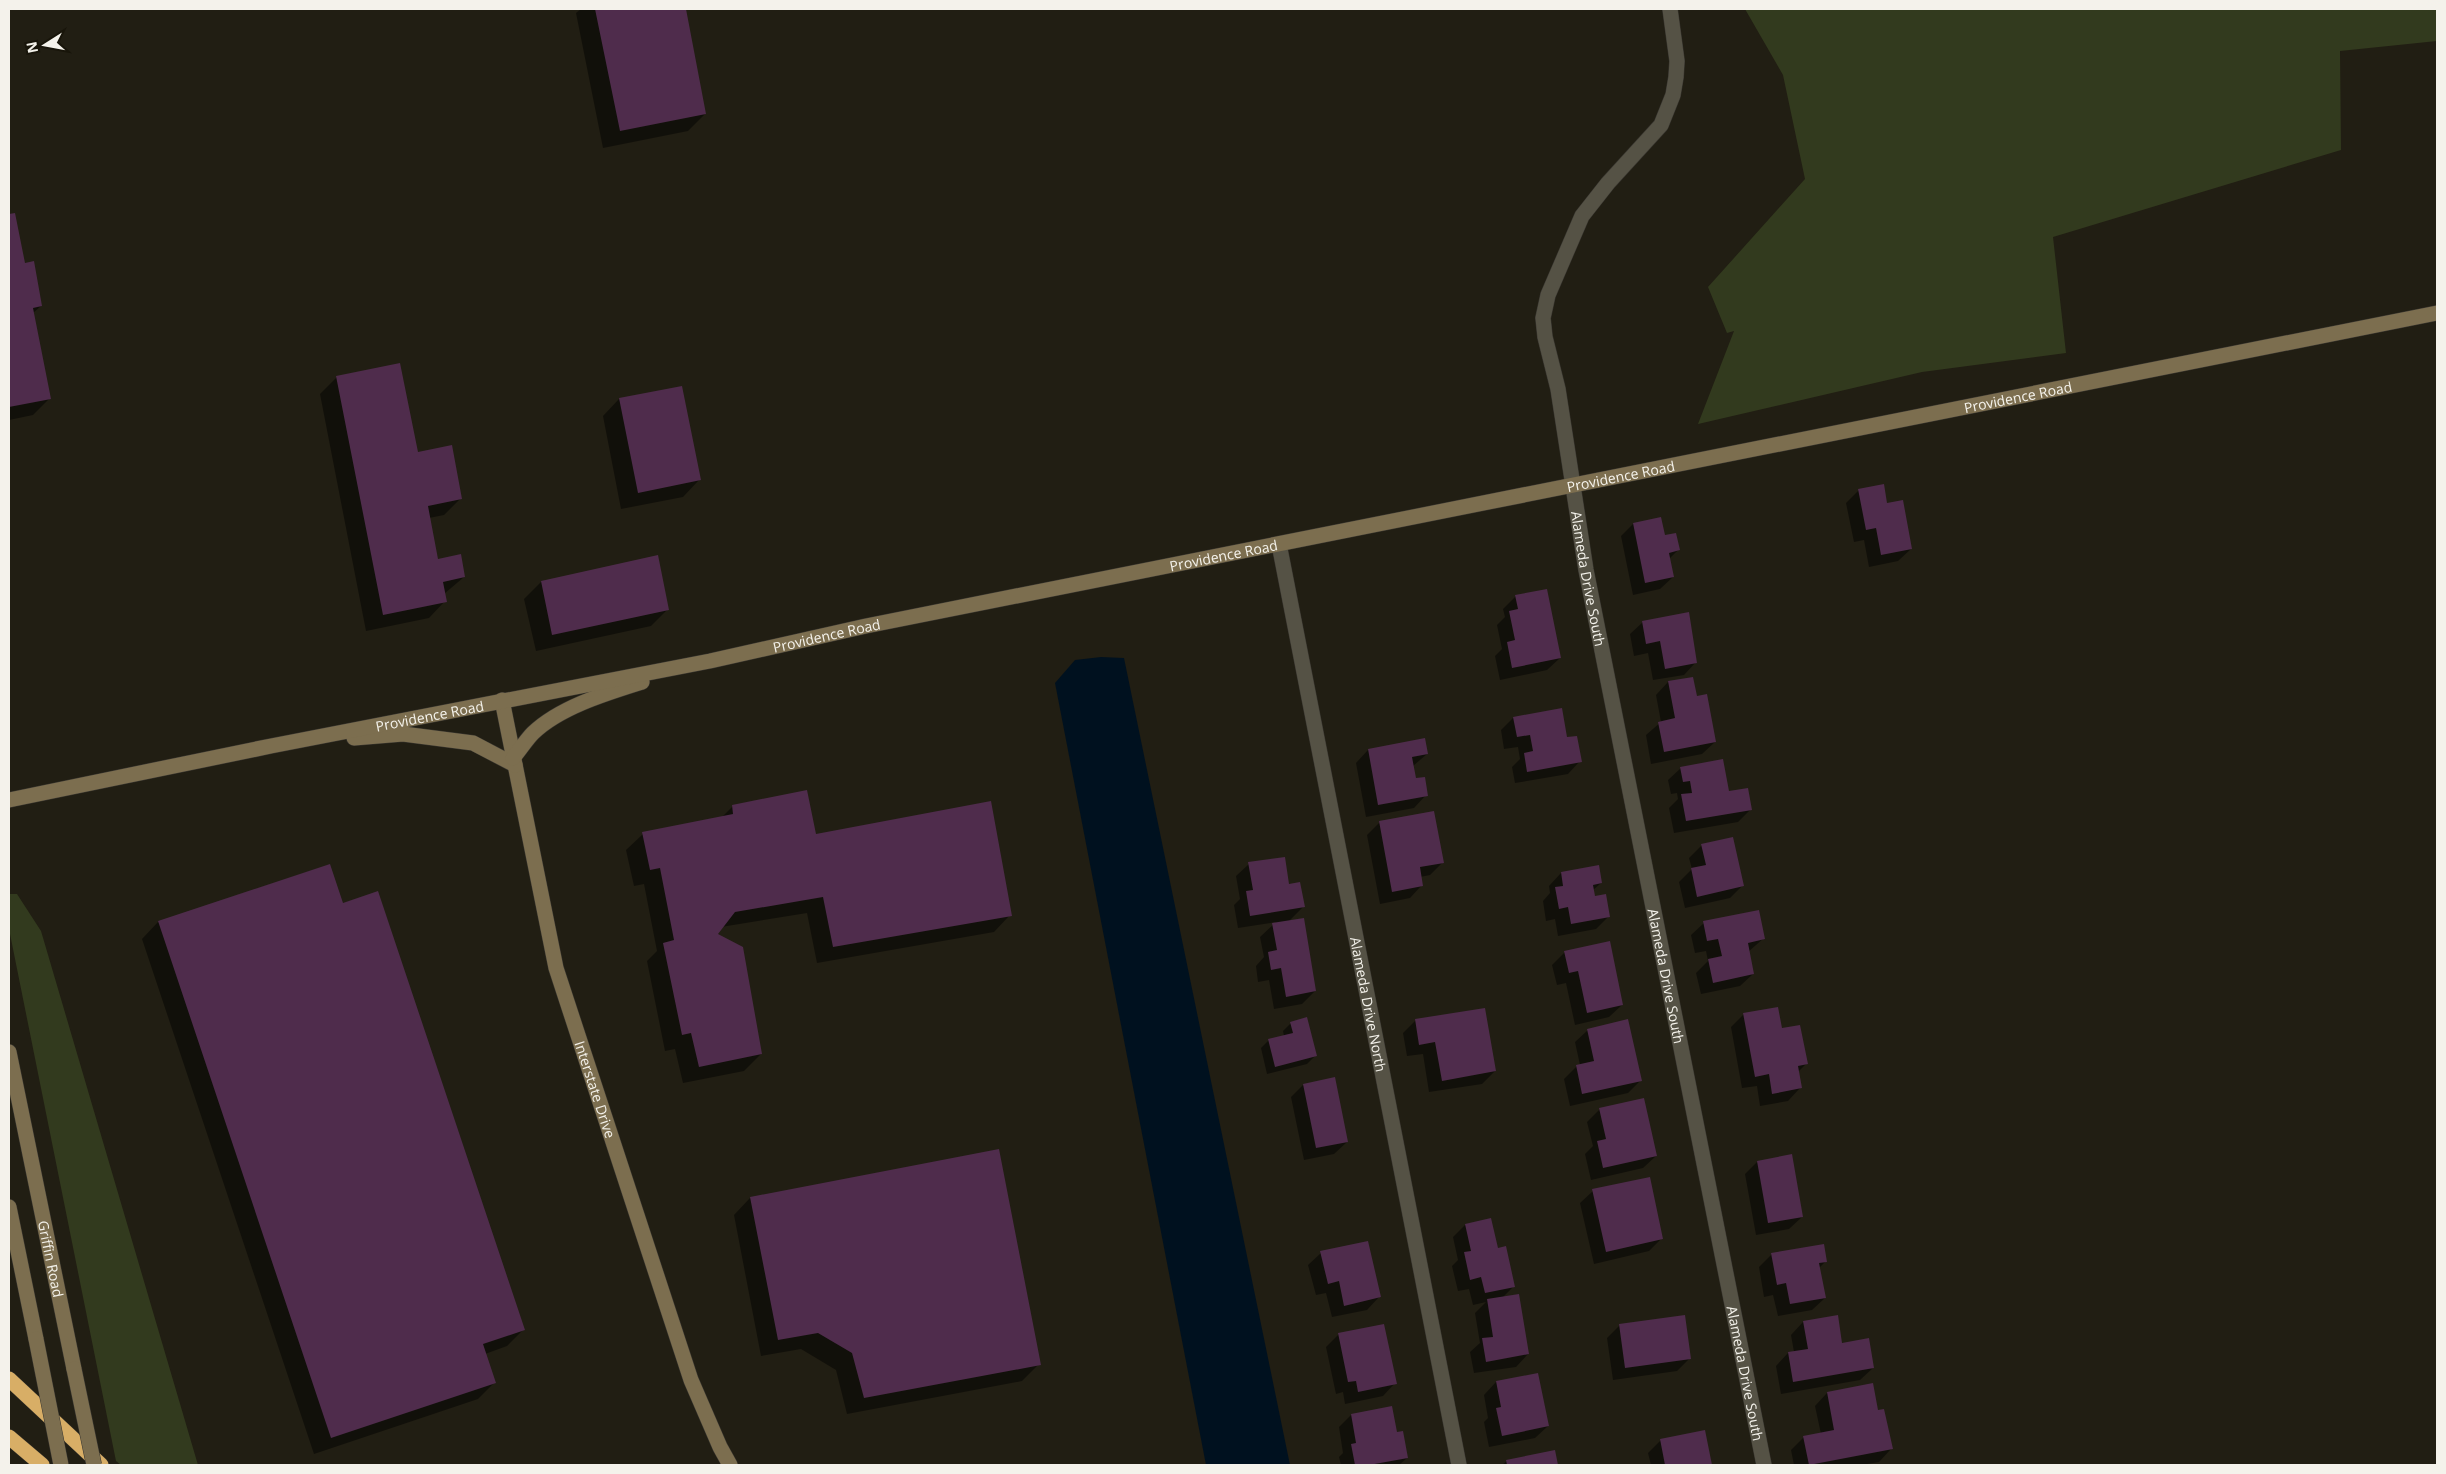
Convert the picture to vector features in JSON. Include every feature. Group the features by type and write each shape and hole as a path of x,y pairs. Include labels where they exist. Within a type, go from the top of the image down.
{"highway":[{"path":"9,1378 101,1465"},
{"path":"9,1437 42,1465"}],"street":[{"name":"Alameda Drive South","path":"1670,9 1677,61 1673,95 1661,124 1608,183 1582,216 1548,295 1543,318 1545,337 1558,389 1575,486 1577,517 1588,579 1764,1465"},
{"name":"Providence Road","path":"9,800 290,742 710,661 809,637 2437,313"},
{"name":"Alameda Drive North","path":"1279,544 1459,1465"},
{"path":"290,742 403,734 473,743 514,761 534,732 562,713 604,694 710,661"},
{"name":"Interstate Drive","path":"502,700 556,968 691,1380 720,1447 730,1465"},
{"name":"Griffin Road","path":"9,1052 94,1465"},
{"path":"9,1207 61,1465"}],"green space":[{"path":"1745,9 2437,9 2437,41 2340,51 2341,150 2053,237 2066,353 1922,372 1698,424 1734,331 1727,333 1708,287 1805,179 1783,75"},
{"path":"9,894 17,894 41,931 198,1465 121,1465 116,1461 9,929"}],"water":[{"path":"1101,657 1124,658 1290,1465 1206,1465 1055,683 1075,660"}],"building":[{"path":"595,9 686,9 706,114 620,131"},
{"path":"15,213 25,263 34,261 42,306 33,308 51,399 9,407 9,214"},
{"path":"400,363 418,452 452,445 462,499 428,506 438,559 461,554 465,577 443,582 447,602 383,615 336,376"},
{"path":"682,386 701,480 638,493 619,398"},
{"path":"1884,484 1887,503 1903,500 1912,549 1881,555 1876,528 1866,530 1858,489"},
{"path":"1661,517 1665,535 1676,533 1680,550 1669,553 1674,577 1645,583 1633,523"},
{"path":"658,555 669,610 552,635 541,581"},
{"path":"1547,589 1561,658 1512,668 1507,642 1515,640 1509,611 1518,609 1515,595"},
{"path":"1689,612 1697,663 1665,669 1660,641 1646,644 1642,621"},
{"path":"1693,677 1697,696 1707,694 1716,742 1664,752 1658,722 1675,718 1668,681"},
{"path":"1562,708 1567,737 1577,736 1582,762 1527,772 1524,753 1533,751 1530,735 1517,737 1513,717"},
{"path":"1425,738 1428,754 1412,757 1416,778 1425,777 1428,796 1378,805 1368,749"},
{"path":"1723,759 1729,791 1748,788 1752,810 1686,821 1681,794 1692,793 1690,781 1683,782 1680,767"},
{"path":"807,790 816,834 991,801 1012,916 833,947 823,897 735,912 718,934 743,947 762,1054 699,1067 691,1033 682,1035 663,943 674,940 660,868 650,870 642,832 733,814 732,805"},
{"path":"1434,811 1444,863 1420,867 1423,886 1392,892 1379,821"},
{"path":"1733,837 1744,886 1697,897 1691,868 1706,865 1701,844"},
{"path":"1285,857 1289,884 1300,882 1305,907 1250,916 1246,891 1253,890 1248,862"},
{"path":"330,864 343,903 378,891 525,1330 483,1344 496,1383 331,1438 158,921"},
{"path":"1599,865 1602,883 1593,885 1595,896 1606,894 1610,917 1571,924 1568,907 1559,909 1555,887 1563,886 1561,872"},
{"path":"1759,910 1765,939 1748,943 1754,974 1713,983 1708,959 1722,956 1718,939 1707,941 1703,921"},
{"path":"1304,918 1316,991 1286,997 1281,968 1271,970 1268,952 1277,950 1272,923"},
{"path":"1610,941 1623,1005 1587,1013 1578,971 1569,973 1564,951"},
{"path":"1778,1007 1782,1028 1800,1025 1808,1064 1798,1066 1802,1088 1772,1094 1769,1074 1755,1077 1743,1013"},
{"path":"1485,1008 1496,1071 1442,1081 1435,1042 1419,1045 1415,1019"},
{"path":"1307,1017 1317,1056 1275,1067 1268,1039 1293,1033 1290,1022"},
{"path":"1628,1019 1642,1081 1582,1094 1576,1065 1594,1061 1587,1029"},
{"path":"1335,1077 1348,1142 1316,1148 1303,1084"},
{"path":"1644,1098 1657,1156 1603,1168 1597,1141 1606,1139 1599,1108"},
{"path":"999,1149 1041,1365 864,1398 852,1353 818,1333 778,1340 750,1197"},
{"path":"1792,1154 1803,1217 1768,1223 1757,1161"},
{"path":"1650,1177 1663,1239 1606,1252 1592,1189"},
{"path":"1491,1218 1498,1248 1506,1246 1515,1287 1485,1293 1481,1277 1470,1280 1464,1252 1471,1251 1465,1224"},
{"path":"1368,1241 1381,1297 1344,1306 1339,1281 1328,1284 1320,1251"},
{"path":"1824,1244 1827,1262 1819,1263 1826,1298 1790,1304 1786,1283 1777,1285 1771,1253"},
{"path":"1519,1294 1529,1354 1486,1362 1482,1338 1493,1337 1487,1299"},
{"path":"1685,1315 1691,1359 1625,1368 1619,1324"},
{"path":"1838,1315 1842,1343 1869,1338 1874,1368 1793,1382 1788,1352 1808,1349 1803,1321"},
{"path":"1384,1324 1397,1384 1358,1392 1356,1381 1348,1382 1338,1333"},
{"path":"1538,1373 1549,1426 1502,1436 1496,1408 1501,1407 1496,1381"},
{"path":"1873,1383 1878,1410 1884,1409 1893,1449 1809,1465 1803,1436 1834,1430 1827,1392"},
{"path":"1392,1406 1397,1432 1403,1431 1408,1458 1369,1465 1355,1465 1351,1444 1356,1443 1351,1414"},
{"path":"1705,1430 1712,1465 1665,1465 1660,1439"},
{"path":"1555,1450 1558,1465 1507,1465 1506,1460"}]}
